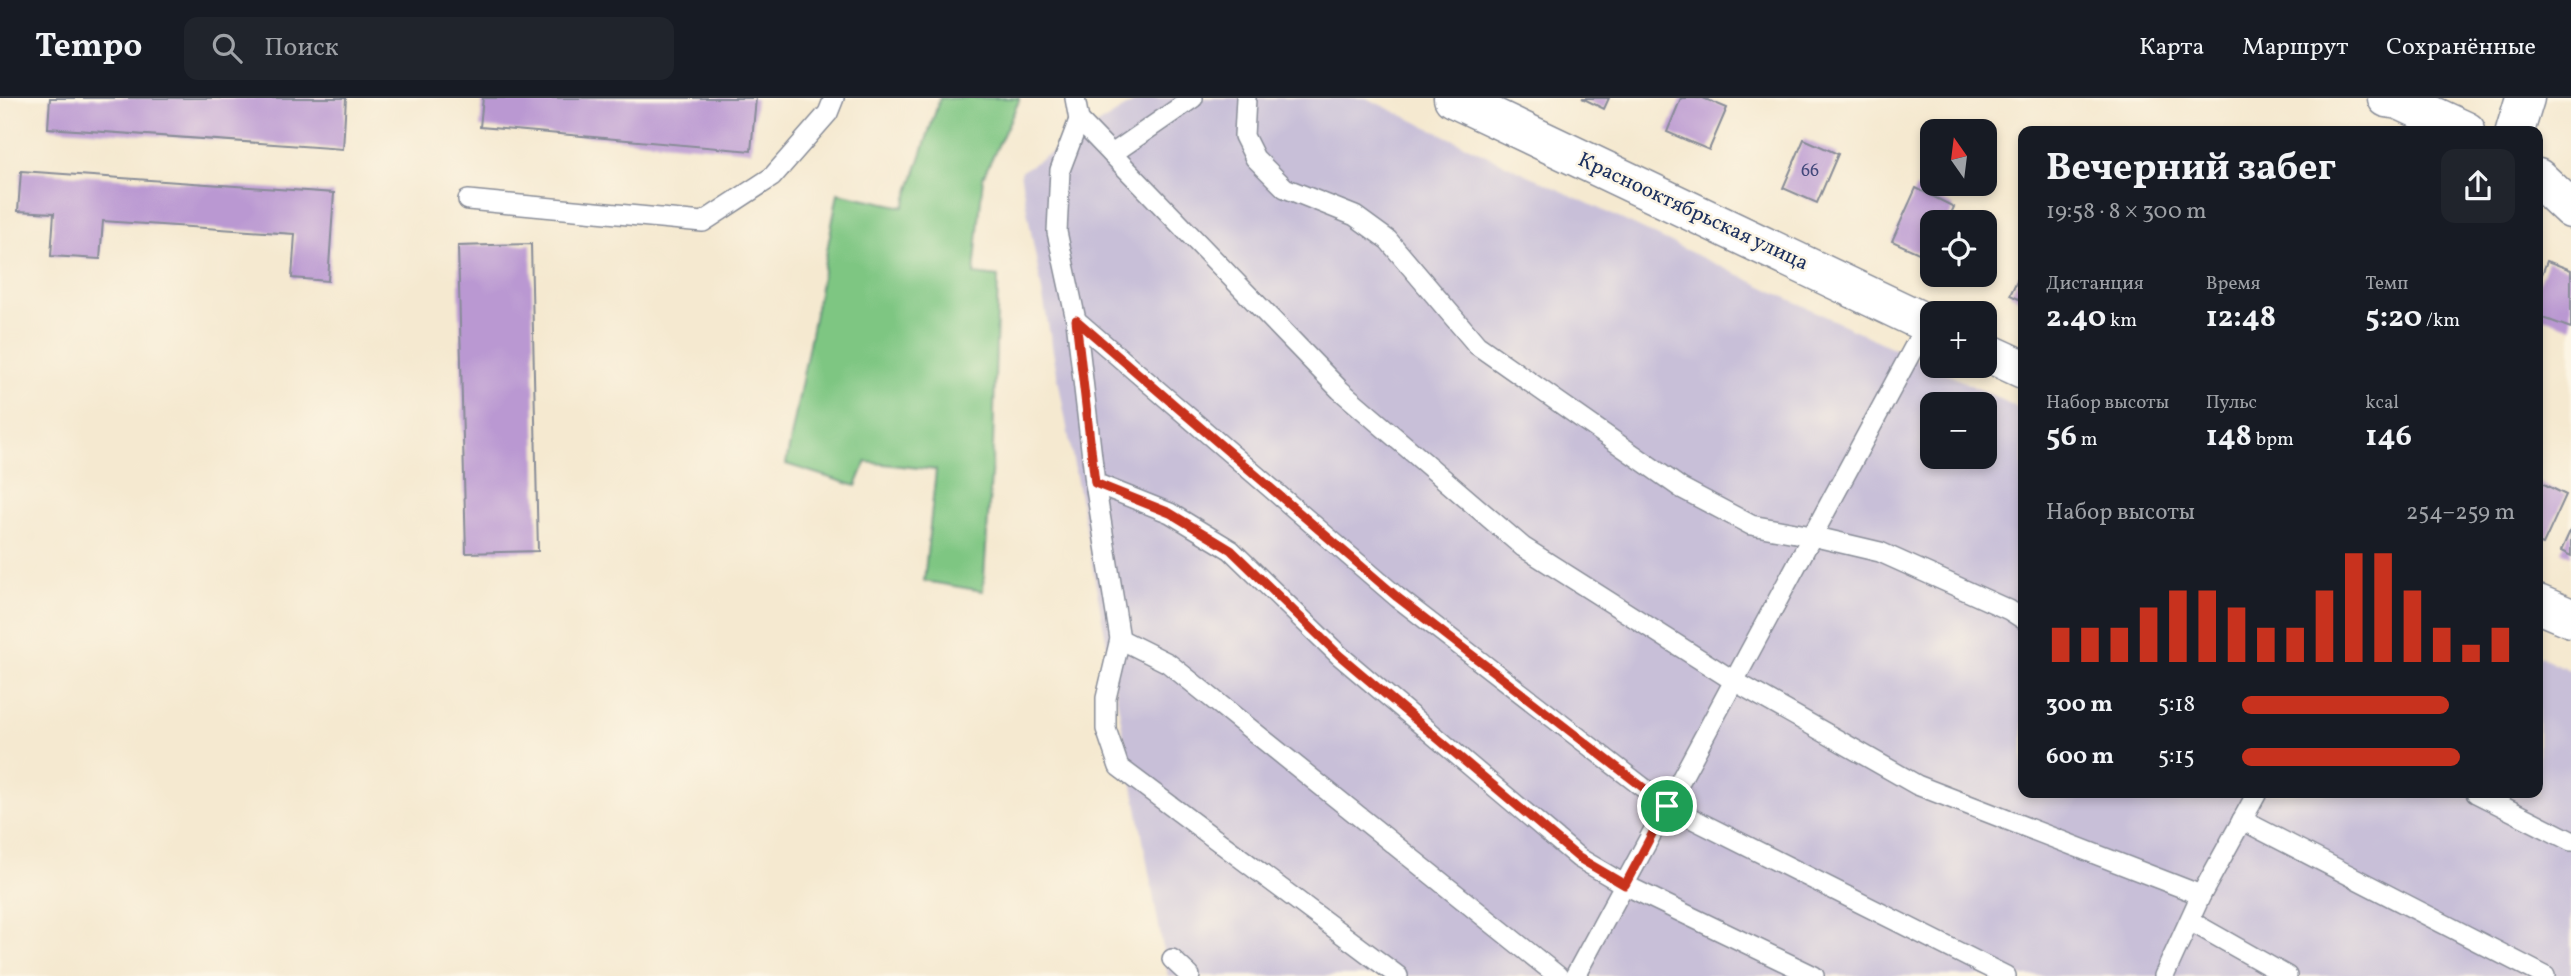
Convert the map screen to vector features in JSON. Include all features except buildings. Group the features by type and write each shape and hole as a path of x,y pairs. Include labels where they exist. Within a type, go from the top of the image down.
{"street":[{"name":"Краснооктябрьская улица","path":"1454,98 1920,321"},
{"path":"2387,98 2399,100 2455,126"},
{"path":"2517,126 2525,98"},
{"path":"2543,183 2571,209"},
{"path":"1997,357 2018,367"},
{"path":"2543,606 2571,618"}],"lane":[{"path":"468,200 703,222 772,177 828,113 834,98"},
{"path":"1075,98 1079,120 1060,170 1057,232 1076,320 1095,483 1120,639 1106,698 1106,729 1119,766 1398,976"},
{"path":"1112,154 1193,98"},
{"path":"1247,98 1244,135 1255,158 1286,188 1355,216 1388,240 1477,345 1681,488 1751,525 1880,552 2018,616"},
{"path":"1079,120 1339,390 1513,539 1734,681 1917,785 2201,895"},
{"path":"1076,320 1397,597 1667,806 2006,976"},
{"path":"1575,976 1920,341"},
{"path":"1095,483 1170,513 1231,550 1339,655 1579,858 1625,885 1814,976"},
{"path":"1120,639 1168,663 1558,976"},
{"path":"2164,976 2201,895 2254,798"},
{"path":"2486,798 2571,841"},
{"path":"2242,820 2545,976"},
{"path":"2190,921 2287,976"},
{"path":"1172,959 1190,976"}],"shaded area":[{"path":"1141,98 1366,98 1920,361 1920,378 1956,378 1985,392 1920,392 1920,469 1997,469 1997,398 2018,408 2018,798 2543,798 2543,657 2571,671 2571,976 1168,976 1020,172"}],"green space":[{"path":"940,98 1019,98 983,177 974,274 998,277 993,446 983,591 924,581 936,470 866,462 856,486 786,464 838,193 904,207"}],"route":[{"path":"1076,320 1397,597 1667,806 1625,885 1579,858 1339,655 1231,550 1170,513 1095,483 1076,320"}]}
